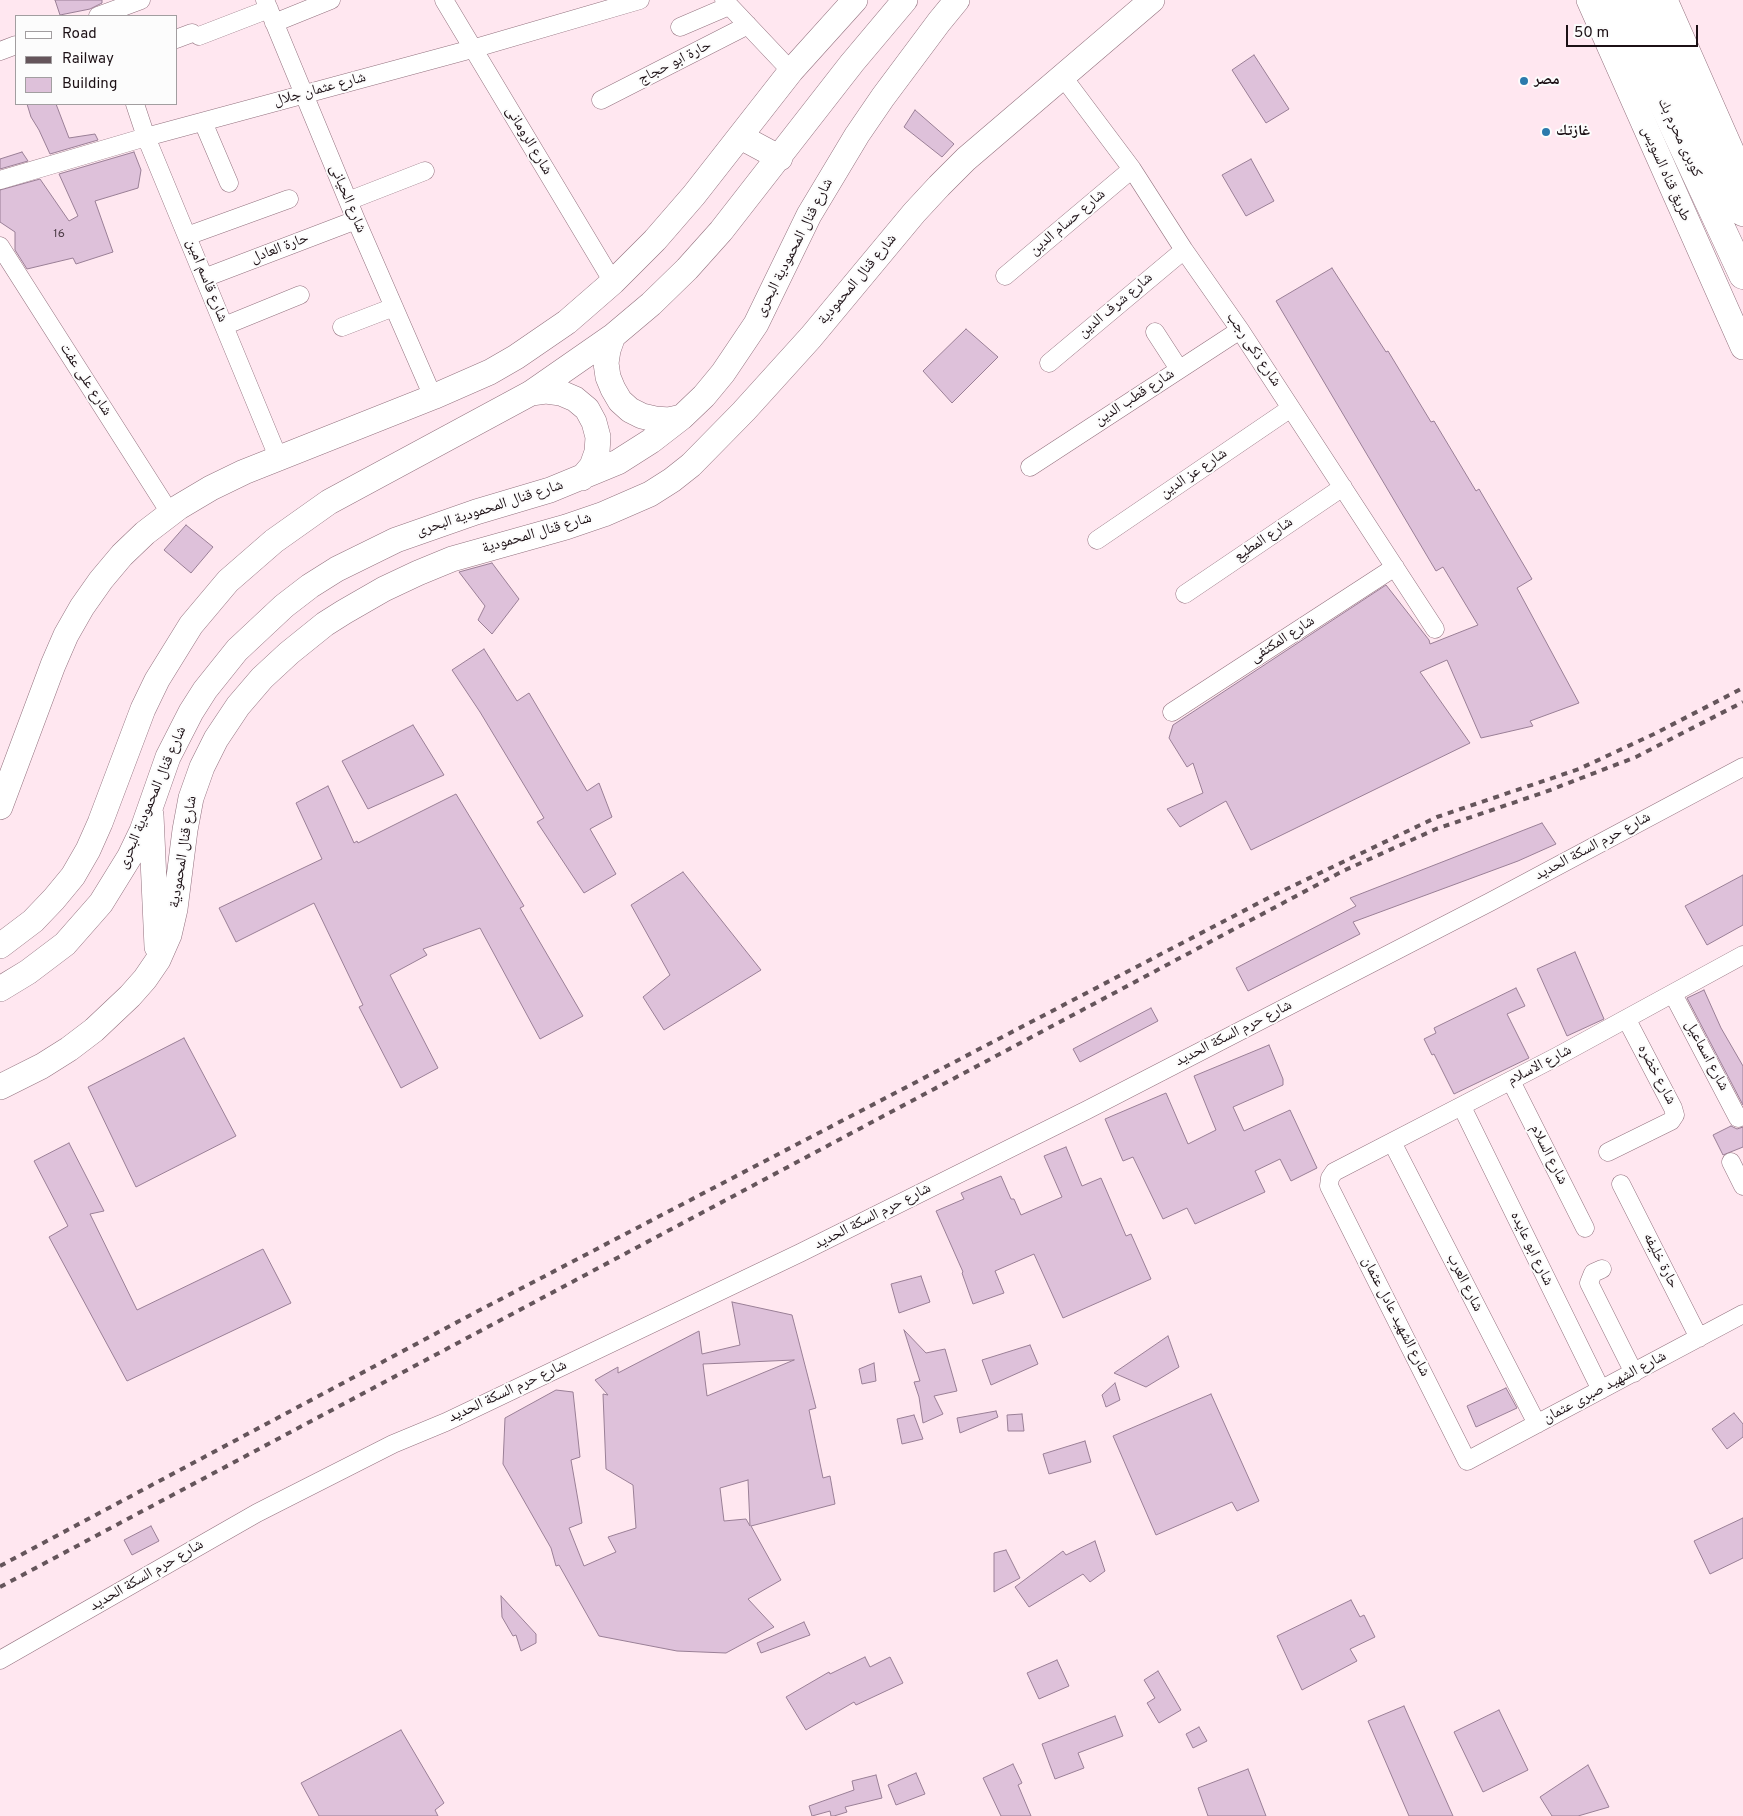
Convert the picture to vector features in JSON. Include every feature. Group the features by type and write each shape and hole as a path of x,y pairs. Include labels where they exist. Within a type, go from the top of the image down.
{"highway":[{"name":"كوبرى محرم بك","path":"1616,0 1743,275"},
{"name":"كوبرى محرم بك","path":"1644,0 1743,212"}],"street":[{"path":"101,12 141,0"},
{"path":"189,36 269,11 331,0"},
{"name":"شارع الرومانى","path":"444,0 612,282"},
{"path":"0,807 66,635 82,607 101,580 122,555 145,533 170,513 211,488 278,457 433,397 490,372 516,357 567,322 655,240 694,195 790,71 855,0"},
{"path":"0,946 33,921 73,876 88,850 100,823 140,716 157,680 191,625 228,581 274,541 330,502 531,393 613,336 651,304 687,269 721,231 780,158 852,63 905,0"},
{"name":"شارع قنال المحمودية البحرى","path":"0,990 65,944 101,903 130,856 179,734 205,690 237,650 290,601 337,569 396,540 460,517 550,490 618,462 651,441 682,417 710,388 740,349 769,298 810,215 847,151 883,97 957,0"},
{"name":"شارع قنال المحمودية","path":"0,1087 42,1066 94,1030 130,996 158,960 169,935 175,909 185,830 191,798 199,775 226,722 262,678 325,624 384,589 452,559 566,527 604,514 650,494 672,480 691,465 744,412 811,337 914,213 939,186 973,153 1152,0"},
{"name":"طريق قناه السويس","path":"1589,0 1743,347"},
{"path":"1665,0 1743,177"},
{"name":"شارع عثمان جلال","path":"0,180 146,136 472,49 629,1"},
{"path":"680,27 727,3 790,71"},
{"name":"شارع الحيانى","path":"269,11 348,202 433,397"},
{"name":"حارة ابو حجاج","path":"601,100 748,25"},
{"path":"0,51 15,45"},
{"name":"شارع ذكى رجب","path":"1063,78 1132,169 1436,628"},
{"name":"شارع قاسم امين","path":"135,105 146,136 278,457"},
{"path":"203,122 229,183"},
{"path":"741,136 780,158"},
{"name":"شارع حسام الدين","path":"1005,276 1132,169"},
{"path":"348,202 425,171"},
{"path":"187,236 289,199"},
{"name":"حارة العادل","path":"204,278 356,220"},
{"name":"شارع على عفت","path":"0,246 170,513"},
{"name":"شارع شرف الدين","path":"1049,363 1184,250"},
{"path":"224,326 300,295"},
{"path":"342,327 394,307"},
{"name":"شارع قطب الدين","path":"1030,467 1240,330"},
{"path":"1155,332 1179,370"},
{"path":"613,336 606,363 608,377 620,401 630,410 642,416 669,420 682,417"},
{"path":"531,393 546,391 561,393 575,399 586,409 594,422 598,437 597,452 592,466 582,478"},
{"name":"شارع عز الدين","path":"1097,540 1291,408"},
{"name":"شارع المطيع","path":"1185,594 1343,487"},
{"name":"شارع المكتفى","path":"1172,712 1395,567"},
{"name":"شارع حرم السكة الحديد","path":"0,1660 258,1513 393,1444 446,1422 809,1249 1087,1110 1438,929 1743,767"},
{"path":"151,806 158,960"},
{"name":"شارع الاسلام","path":"1334,1172 1627,1020 1743,955"},
{"name":"شارع اسماعيل","path":"1673,994 1738,1118"},
{"name":"شارع خضره","path":"1608,1152 1670,1121 1675,1115 1627,1020"},
{"name":"شارع السلام","path":"1512,1081 1586,1228"},
{"name":"شارع ابو عايده","path":"1462,1107 1601,1390"},
{"name":"شارع العرب","path":"1392,1142 1537,1424"},
{"path":"1731,1162 1743,1186"},
{"name":"شارع الشهيد عادل عثمان","path":"1334,1172 1330,1178 1329,1186 1467,1462"},
{"name":"حارة خليفه","path":"1621,1184 1699,1338"},
{"path":"1602,1269 1592,1274 1589,1284 1634,1373"},
{"name":"شارع الشهيد صبرى عثمان","path":"1467,1462 1743,1314"}],"building":[{"path":"55,0 102,0 102,3 90,9 60,15"},
{"path":"1254,55 1289,109 1266,123 1232,70"},
{"path":"27,105 56,105 69,138 95,134 98,140 50,154 31,117"},
{"path":"915,110 954,144 942,157 904,127"},
{"path":"22,152 28,161 0,169 0,159"},
{"path":"134,152 141,170 138,188 95,201 113,252 76,264 73,258 27,269 15,250 15,232 0,222 0,190 40,179 69,221 78,216 59,174"},
{"path":"1251,159 1274,201 1246,216 1222,175"},
{"path":"1332,268 1386,352 1388,351 1431,422 1434,421 1476,491 1479,489 1532,579 1517,588 1579,703 1530,721 1533,726 1481,738 1447,660 1420,672 1470,743 1251,850 1226,801 1180,827 1167,809 1203,793 1193,763 1187,767 1169,738 1173,725 1386,585 1429,640 1430,644 1478,625 1443,567 1436,571 1276,301"},
{"path":"966,329 998,357 952,403 923,371"},
{"path":"186,525 213,547 191,573 164,550"},
{"path":"492,563 519,599 492,634 478,620 485,606 459,572"},
{"path":"484,649 517,701 529,693 587,791 599,783 612,817 590,829 616,874 584,893 537,822 544,818 480,712 452,670"},
{"path":"413,725 444,775 368,809 342,761"},
{"path":"328,786 354,843 357,841 358,843 456,794 524,906 520,908 583,1016 540,1039 480,928 423,949 427,955 390,975 438,1068 401,1088 359,1007 363,1005 314,903 236,942 219,908 322,859 296,803"},
{"path":"1542,823 1556,844 1518,861 1353,922 1360,934 1248,991 1236,968 1356,906 1350,898"},
{"path":"683,872 761,970 664,1030 643,997 670,975 631,905"},
{"path":"1743,875 1743,925 1707,945 1685,906"},
{"path":"1575,952 1604,1019 1567,1036 1537,969"},
{"path":"1516,988 1525,1006 1507,1014 1529,1058 1454,1094 1434,1054 1432,1055 1424,1039 1436,1033 1434,1028"},
{"path":"1704,990 1721,1028 1743,1066 1743,1105 1687,998"},
{"path":"1151,1008 1158,1021 1080,1062 1073,1049"},
{"path":"184,1038 236,1136 136,1187 88,1087"},
{"path":"1269,1045 1283,1079 1283,1085 1233,1107 1244,1131 1290,1110 1317,1168 1291,1181 1280,1159 1255,1171 1265,1192 1195,1224 1187,1208 1163,1219 1133,1157 1123,1161 1105,1119 1166,1093 1188,1144 1216,1130 1194,1076"},
{"path":"1731,1126 1737,1129 1743,1127 1743,1147 1723,1155 1713,1135"},
{"path":"69,1143 104,1211 90,1214 137,1310 263,1249 291,1303 127,1381 49,1237 68,1226 34,1161"},
{"path":"1066,1147 1082,1186 1101,1178 1126,1236 1131,1234 1151,1279 1063,1318 1034,1254 995,1271 1004,1293 973,1304 963,1272 936,1211 964,1199 961,1193 1001,1176 1011,1199 1014,1199 1021,1215 1062,1197 1044,1156"},
{"path":"921,1276 930,1302 899,1313 891,1284"},
{"path":"732,1302 792,1315 816,1408 809,1410 823,1478 830,1476 835,1504 751,1526 781,1580 748,1599 774,1627 726,1653 677,1651 599,1636 559,1565 556,1566 551,1548 503,1464 505,1418 556,1390 573,1392 580,1457 571,1460 582,1523 569,1528 584,1566 616,1552 608,1537 636,1528 633,1485 606,1469 603,1394 608,1395 595,1380 618,1367 618,1373 699,1331 702,1354 740,1345","holes":["794,1360 707,1396 703,1364","748,1480 750,1526 746,1519 724,1521 720,1488"]},
{"path":"904,1330 926,1353 945,1349 957,1391 934,1396 943,1414 923,1423 919,1397 914,1382 920,1381"},
{"path":"1168,1336 1179,1367 1146,1387 1114,1373"},
{"path":"1030,1345 1038,1364 991,1385 982,1360"},
{"path":"874,1363 876,1381 862,1384 859,1369"},
{"path":"1115,1383 1120,1400 1106,1407 1102,1395"},
{"path":"1506,1388 1517,1408 1476,1427 1467,1406"},
{"path":"1211,1394 1259,1501 1237,1511 1232,1502 1156,1535 1113,1436"},
{"path":"996,1411 998,1417 960,1433 957,1418"},
{"path":"1734,1413 1743,1424 1743,1437 1727,1449 1712,1429"},
{"path":"1022,1414 1024,1431 1008,1431 1007,1415"},
{"path":"914,1415 923,1439 902,1444 897,1419"},
{"path":"1085,1441 1091,1462 1049,1474 1043,1454"},
{"path":"1743,1518 1743,1558 1710,1574 1694,1541"},
{"path":"151,1526 159,1541 132,1555 124,1540"},
{"path":"1095,1541 1105,1571 1090,1582 1083,1574 1029,1607 1015,1587 1063,1551 1066,1555"},
{"path":"1006,1550 1020,1578 994,1592 994,1553"},
{"path":"501,1596 536,1634 536,1643 521,1651 516,1635 513,1636 502,1617"},
{"path":"1351,1600 1360,1617 1364,1615 1375,1637 1350,1649 1357,1661 1302,1690 1277,1636"},
{"path":"804,1622 810,1635 761,1653 757,1643"},
{"path":"865,1657 870,1667 890,1657 903,1683 856,1705 854,1702 806,1730 786,1697 829,1672 830,1674"},
{"path":"1057,1660 1069,1686 1039,1699 1027,1673"},
{"path":"1158,1671 1181,1710 1159,1723 1147,1703 1155,1698 1144,1680"},
{"path":"1404,1706 1453,1816 1409,1816 1368,1721"},
{"path":"1499,1710 1528,1770 1483,1792 1454,1732"},
{"path":"1115,1716 1123,1736 1078,1753 1084,1768 1055,1779 1042,1744"},
{"path":"1199,1727 1207,1741 1193,1748 1186,1734"},
{"path":"401,1730 444,1803 435,1810 438,1816 319,1816 301,1783"},
{"path":"1013,1764 1022,1783 1018,1785 1031,1816 1001,1816 983,1778"},
{"path":"1588,1765 1609,1807 1578,1816 1552,1816 1540,1797"},
{"path":"1248,1769 1266,1816 1208,1816 1198,1788"},
{"path":"916,1773 925,1794 896,1805 888,1785"},
{"path":"876,1775 882,1798 845,1807 847,1812 834,1816 831,1816 830,1811 812,1816 809,1806 854,1790 852,1781"}],"railway":[{"path":"0,1566 478,1311 1274,895 1437,817 1579,769 1654,734 1743,688"},
{"path":"0,1587 1343,871 1436,829 1545,792 1636,757 1743,702"}],"place":[{"name":"مصر","path":"1524,81"},
{"name":"غازتك","path":"1546,132"}]}
